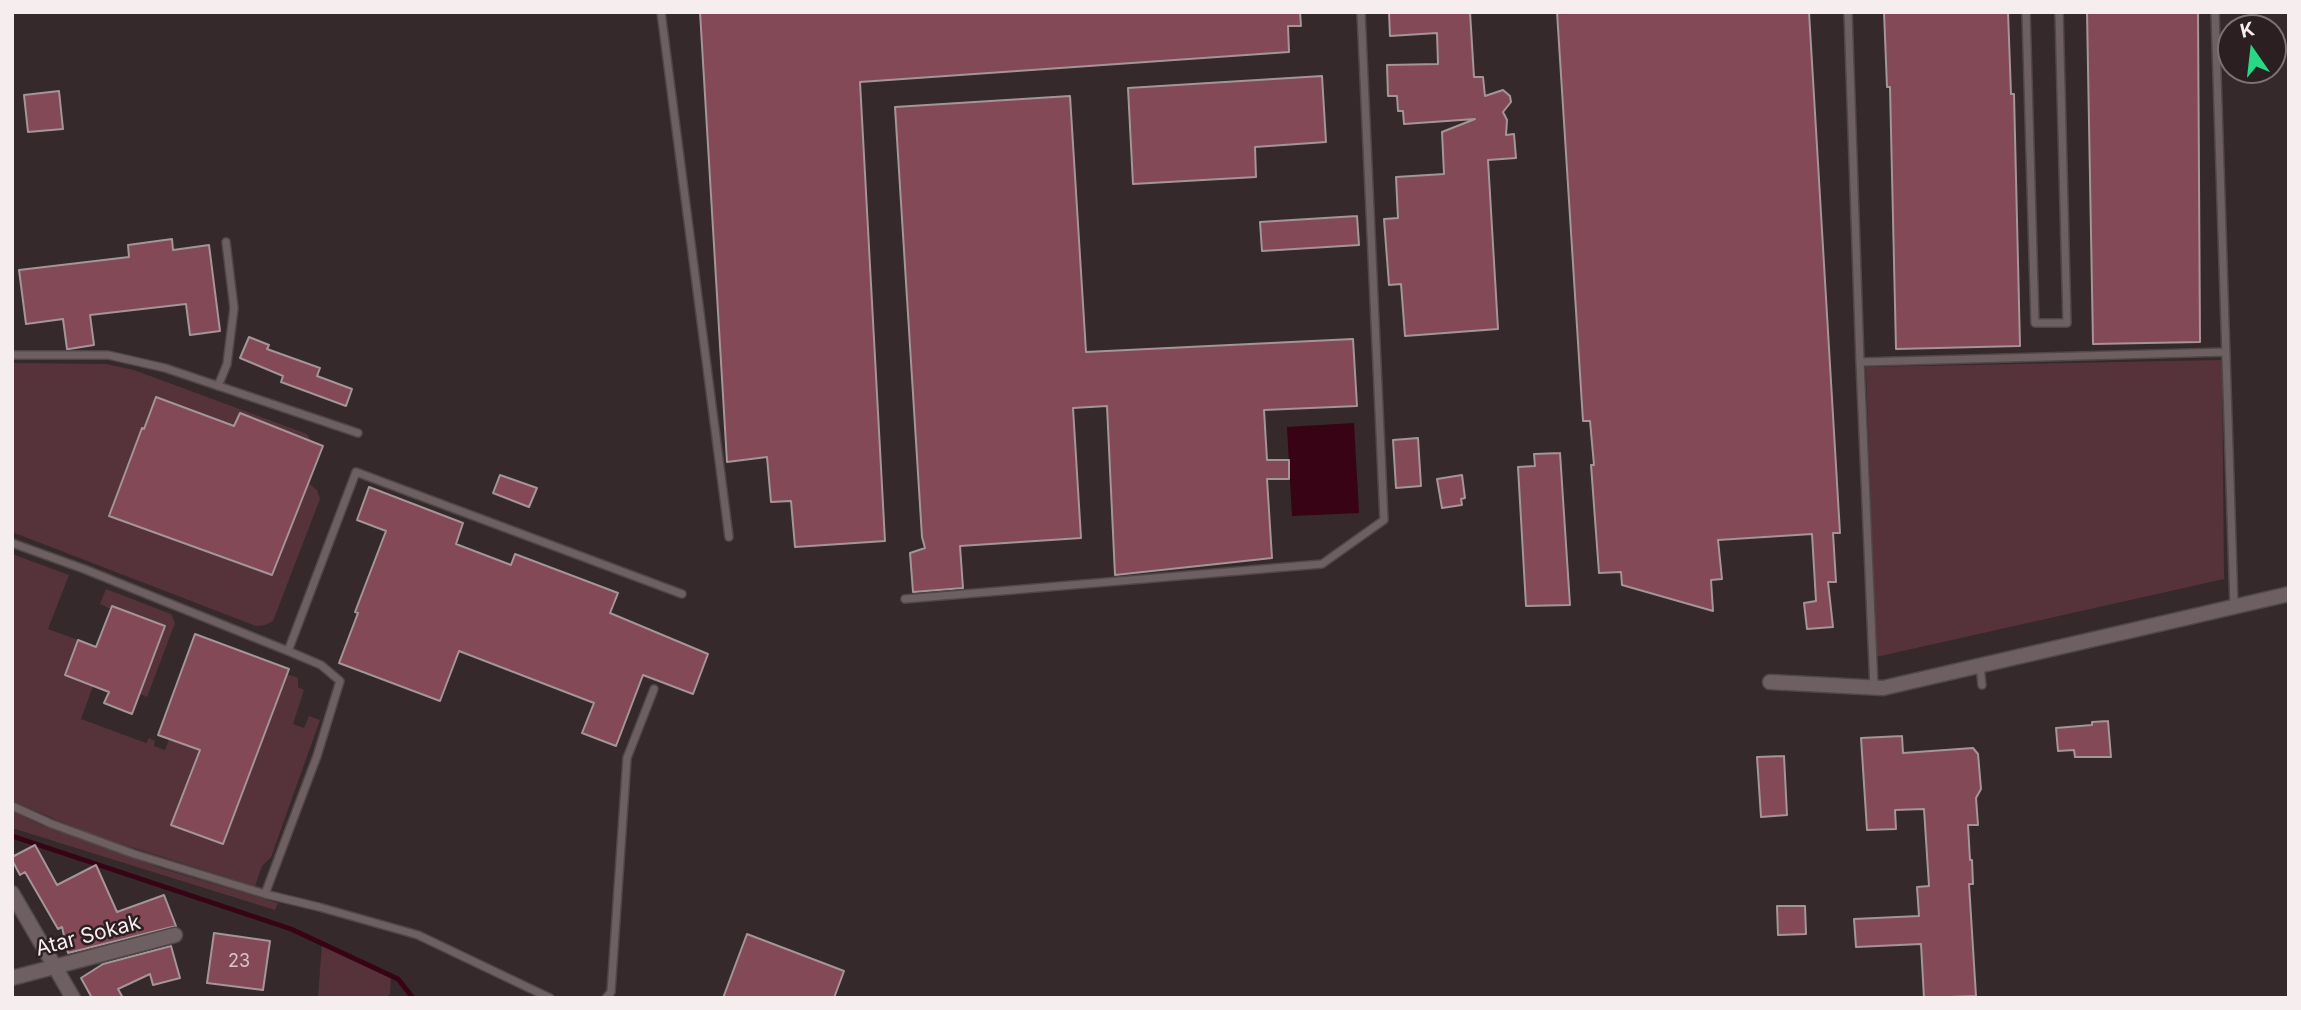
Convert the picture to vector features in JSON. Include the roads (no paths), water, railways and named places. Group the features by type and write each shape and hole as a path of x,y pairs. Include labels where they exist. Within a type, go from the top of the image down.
{"street":[{"path":"1770,682 1883,688 2289,594"},
{"path":"12,893 73,998"},
{"name":"Atar Sokak","path":"12,978 175,935"}],"lane":[{"path":"662,12 729,537"},
{"path":"905,599 1322,564 1384,520 1361,12"},
{"path":"1848,12 1874,688"},
{"path":"2026,12 2035,323 2067,323 2059,12"},
{"path":"2215,12 2234,607"},
{"path":"218,386 227,364 234,308 226,242"},
{"path":"1860,362 2226,352"},
{"path":"12,355 108,355 165,368 358,433"},
{"path":"288,651 356,472 682,594"},
{"path":"12,543 288,651 321,665 340,681 317,756 265,894"},
{"path":"1980,665 1982,685"},
{"path":"606,998 611,992 627,758 654,689"},
{"path":"12,806 52,824 134,854 418,936 550,998"}],"waterway":[{"path":"12,836 291,929 398,979 413,998"}]}
